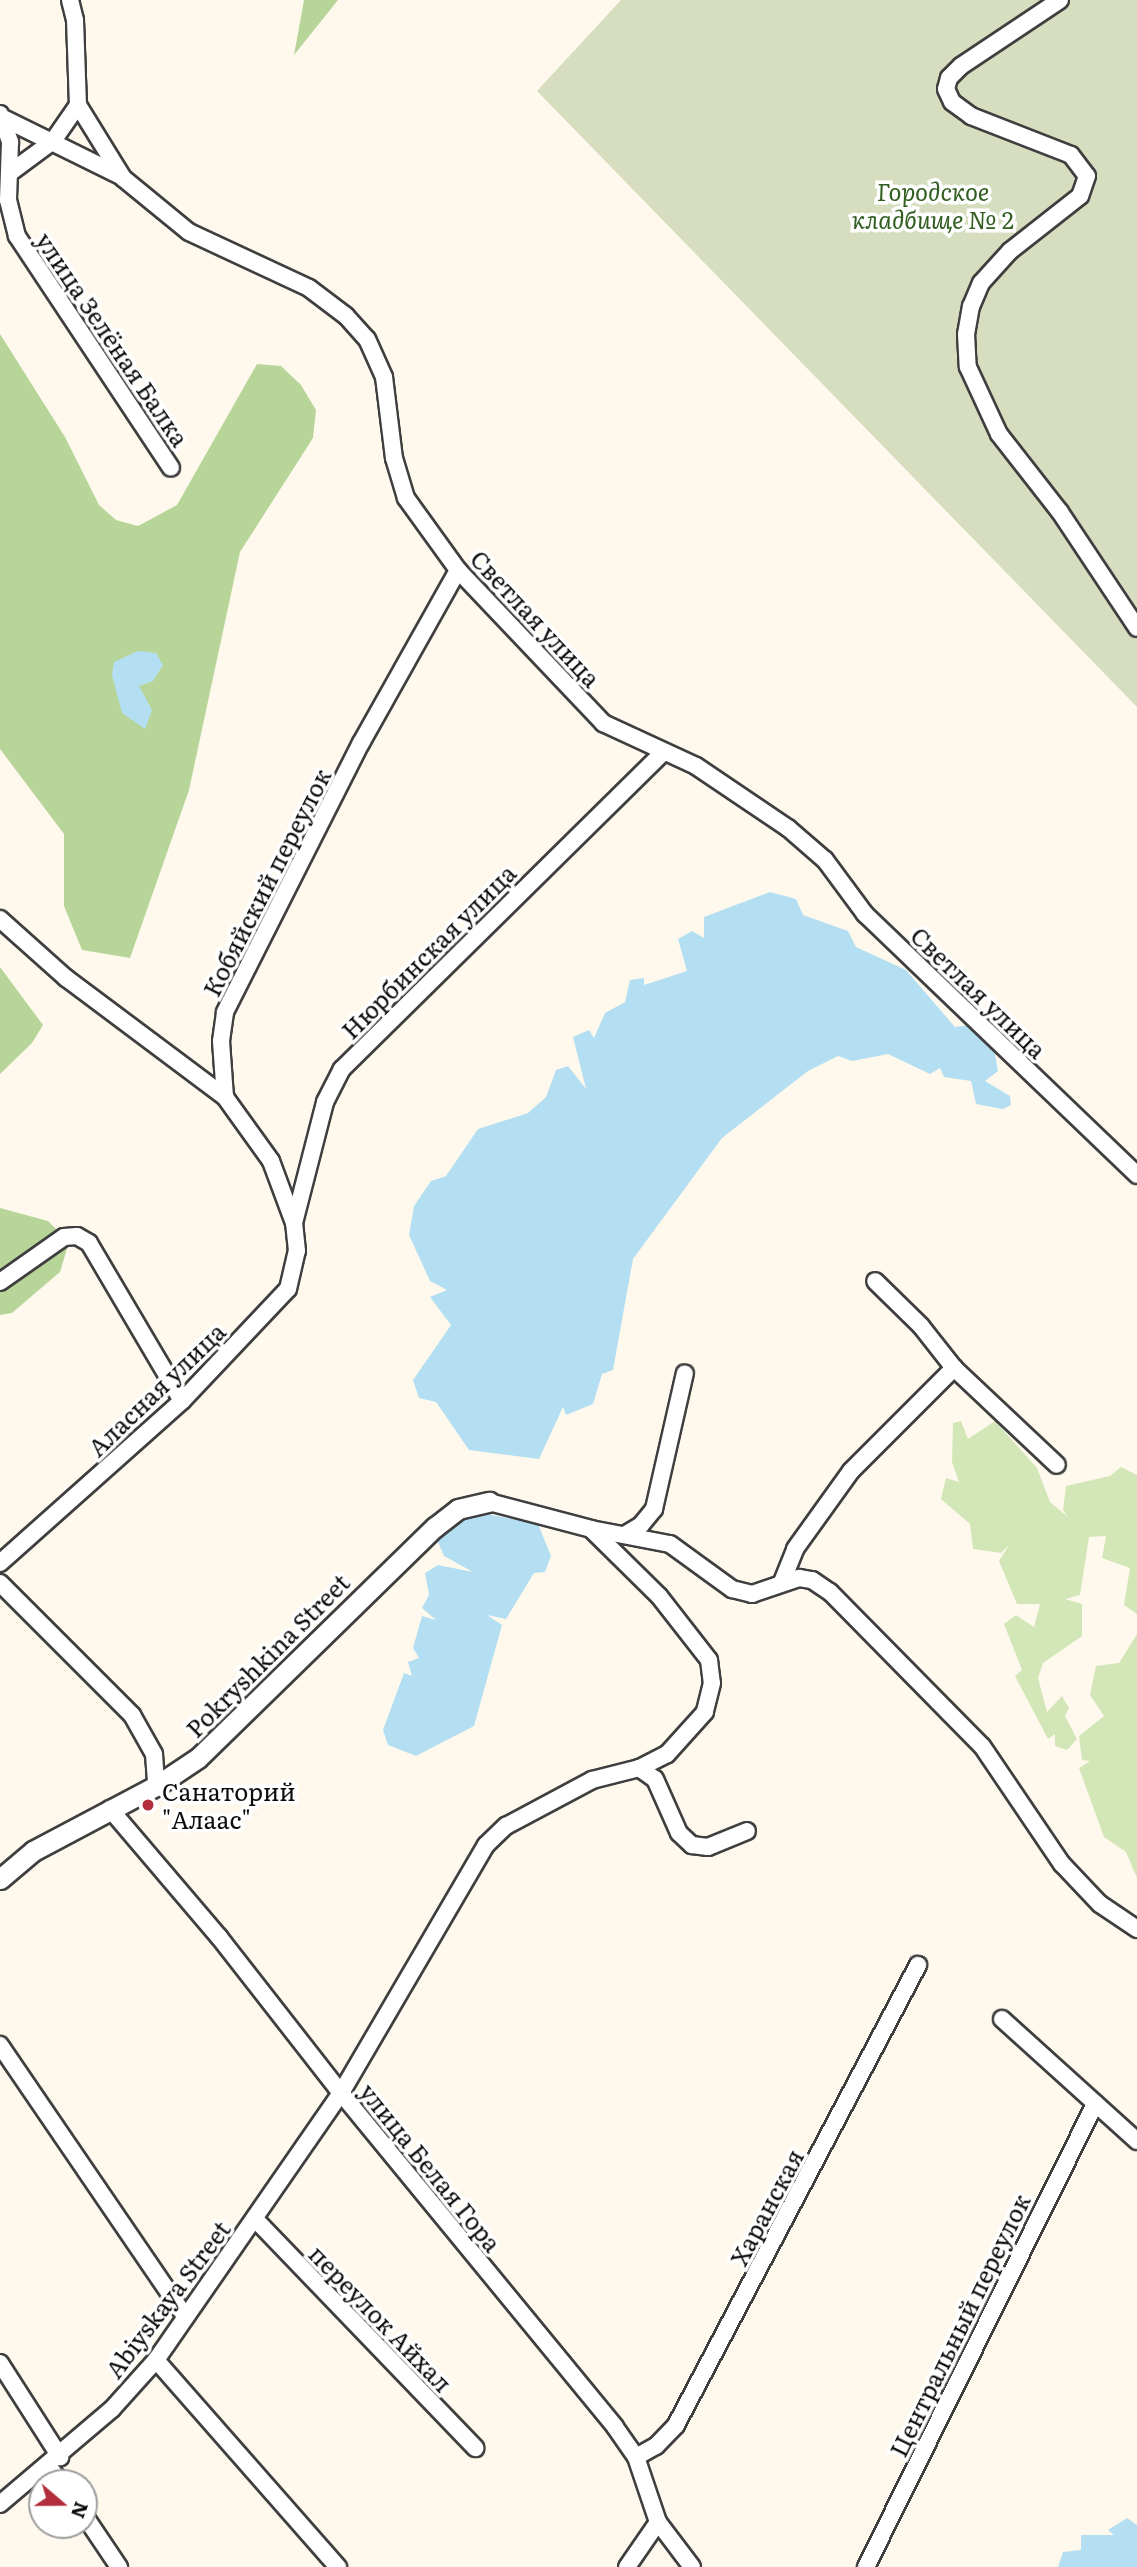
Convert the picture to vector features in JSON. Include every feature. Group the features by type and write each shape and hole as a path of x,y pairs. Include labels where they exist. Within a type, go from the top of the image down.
{"street":[{"name":"Светлая улица","path":"70,0 75,20 78,105 123,178 189,232 309,288 346,316 367,339 384,377 394,458 406,498 457,570 603,723 696,766 789,828 824,860 865,914 1137,1175"},
{"path":"1060,0 961,66 949,78 946,89 952,102 971,116 1071,155 1087,176 1080,196 1010,251 981,283 971,306 966,334 968,367 999,434 1060,512 1137,628"},
{"path":"11,172 53,141 78,105"},
{"path":"2,117 123,178"},
{"name":"улица Зелёная Балка","path":"2,117 11,172 8,200 17,236 171,468"},
{"name":"Кобяйский переулок","path":"225,1097 221,1041 225,1012 239,980 271,926 361,743 457,570"},
{"name":"Нюрбинская улица","path":"294,1223 325,1102 341,1069 663,752"},
{"path":"0,919 66,978 225,1097 271,1161 294,1223"},
{"name":"Аласная улица","path":"0,1563 182,1401 288,1289 296,1251 294,1223"},
{"path":"0,1282 64,1237 77,1236 89,1243 182,1401"},
{"path":"875,1282 921,1326 954,1368 1057,1465"},
{"path":"782,1582 795,1549 851,1471 954,1368"},
{"path":"626,1534 641,1525 654,1509 685,1373"},
{"path":"489,1502 590,1529 670,1544 732,1589 752,1594 782,1582 812,1580 830,1592 982,1746 1062,1864 1100,1904 1137,1929"},
{"name":"Pokryshkina Street","path":"0,1879 33,1851 156,1786 231,1730 435,1527 458,1508 489,1502"},
{"name":"Abiyskaya Street","path":"0,2504 54,2462 156,2360 341,2093 486,1846 506,1826 552,1798 592,1780 639,1768 667,1755 705,1712 712,1683 709,1660 659,1596 590,1529"},
{"path":"0,1583 132,1715 154,1754 156,1786"},
{"path":"639,1768 654,1779 679,1833 692,1845 708,1847 747,1831"},
{"name":"улица Белая Гора","path":"110,1809 219,1937 341,2093 636,2456 658,2522 692,2567"},
{"name":"Харанская","path":"636,2456 656,2446 676,2425 918,1965"},
{"path":"1002,2019 1137,2141"},
{"path":"0,2045 185,2316"},
{"name":"Центральный переулок","path":"866,2567 1095,2104"},
{"name":"переулок Айхал","path":"255,2219 475,2448"},
{"path":"156,2360 338,2567"},
{"path":"0,2363 57,2469"},
{"path":"627,2567 658,2522"},
{"path":"98,2536 119,2567"}],"green space":[{"path":"304,0 338,0 294,55"},
{"name":"Городское кладбище № 2","path":"621,0 1137,0 1137,707 537,91"},
{"path":"0,334 65,437 99,505 116,520 138,526 177,505 257,364 281,366 301,385 316,410 313,438 240,552 189,790 130,958 82,950 64,906 64,834 0,749"},
{"path":"0,967 43,1025 32,1043 0,1074"},
{"path":"0,1208 48,1221 69,1242 60,1272 12,1313 0,1315"},
{"path":"961,1421 968,1439 995,1421 1037,1468 1050,1502 1068,1517 1063,1510 1066,1486 1110,1476 1121,1467 1137,1475 1137,1614 1124,1605 1130,1568 1102,1558 1106,1536 1089,1537 1080,1595 1065,1599 1082,1604 1082,1636 1043,1663 1038,1678 1047,1712 1062,1696 1069,1708 1065,1716 1077,1739 1067,1750 1055,1746 1055,1734 1048,1739 1015,1676 1022,1670 1004,1624 1016,1615 1034,1627 1040,1604 1017,1604 999,1561 1009,1545 1001,1553 973,1549 970,1524 941,1499 946,1478 959,1482 952,1462 953,1423"},
{"path":"1137,1634 1137,1878 1126,1852 1104,1837 1079,1768 1090,1761 1082,1760 1079,1736 1104,1716 1090,1695 1096,1666 1119,1663"}],"water":[{"path":"138,651 156,653 163,665 153,681 139,686 152,710 145,729 122,713 112,675 114,662"},
{"path":"770,892 796,899 803,915 848,931 856,947 906,970 955,1027 977,1024 993,1043 998,1071 985,1081 1010,1096 1011,1105 1003,1109 976,1104 971,1081 944,1077 940,1068 930,1074 888,1054 852,1061 838,1056 808,1071 722,1138 633,1259 613,1370 602,1374 593,1404 566,1415 563,1407 539,1459 469,1450 436,1402 419,1398 413,1380 451,1325 430,1297 447,1290 430,1281 409,1235 414,1206 431,1181 446,1176 478,1129 528,1113 546,1097 556,1070 568,1066 586,1089 573,1037 589,1030 594,1038 605,1013 625,1002 630,980 644,978 644,985 687,971 678,939 692,931 704,938 704,917"},
{"path":"477,1512 538,1524 551,1556 545,1572 534,1573 506,1619 487,1615 502,1625 474,1726 416,1756 388,1745 383,1730 404,1673 412,1676 408,1662 419,1658 413,1648 422,1616 436,1620 422,1608 429,1595 425,1573 438,1565 473,1572 444,1556 438,1542 441,1535"},
{"path":"1127,2518 1137,2525 1137,2567 1058,2567 1063,2552 1081,2550 1081,2535 1114,2535 1108,2530"}],"place":[{"name":"Санаторий \"Алаас\"","path":"148,1805"}]}
